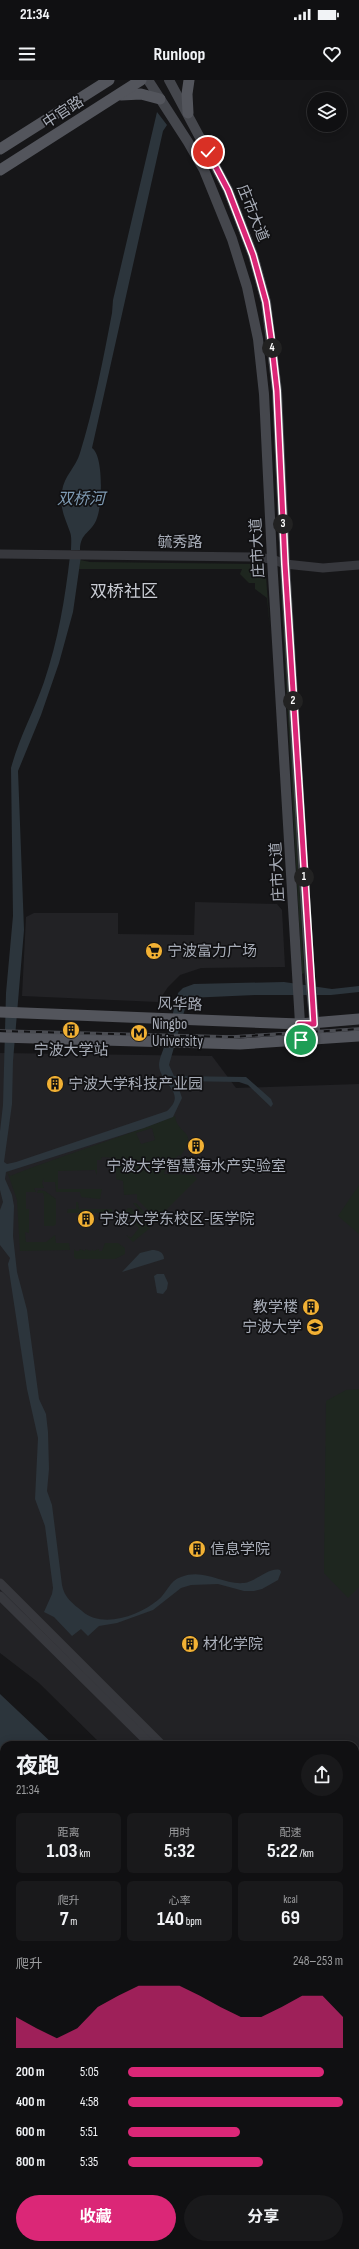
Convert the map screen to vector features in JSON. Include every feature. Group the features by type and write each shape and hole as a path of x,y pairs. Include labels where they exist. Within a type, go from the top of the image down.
{"main road":[{"name":"中官路","path":"0,170 141,80"},
{"name":"庄市大道","path":"148,80 188,142 204,170 232,239 247,287 258,339 264,394 272,559 301,1040"},
{"name":"庄市大道","path":"169,80 228,190 251,248 266,302 277,391 285,564 310,978 316,1039"},
{"path":"188,113 187,94 189,80"},
{"name":"中官路","path":"0,149 106,81"},
{"path":"116,96 141,94 160,99"},
{"name":"风华路","path":"0,1012 359,1019"},
{"path":"0,1037 240,1044 359,1036"}],"street":[{"name":"毓秀路","path":"0,554 253,557 272,559 285,564 323,568 359,565"},
{"path":"0,1583 158,1741"},
{"path":"0,1596 147,1741"}],"shaded area":[{"name":"宁波富力广场","path":"195,902 277,904 282,910 285,967 201,968 180,975 168,987 158,1002 22,996 26,917 34,913 118,913 118,934 194,935"},
{"name":"Ningbo University","path":"0,1053 212,1056 236,1088 359,1084 359,1741 98,1741 39,1683 0,1653"}],"green space":[{"path":"80,560 90,562 265,564 270,629 267,598 255,589 255,583 249,583 240,574 242,569 79,569"},
{"path":"282,571 304,973 302,974 280,572"},
{"path":"175,1116 177,1123 188,1137 186,1148 180,1157 179,1155 166,1167 164,1174 193,1175 197,1179 157,1219 137,1199 137,1194 124,1195 123,1181 116,1179 116,1158 102,1157 101,1160 97,1160 97,1175 95,1170 58,1171 58,1189 102,1189 100,1199 81,1197 80,1192 56,1192 55,1182 44,1182 44,1178 42,1183 44,1188 34,1188 36,1192 26,1192 26,1209 29,1209 29,1233 25,1232 26,1242 46,1242 55,1235 56,1243 69,1243 70,1250 20,1251 17,1200 7,1171 10,1176 51,1160","holes":["152,1128 155,1140 141,1144 136,1133"]},
{"path":"359,1185 359,1234 338,1216"},
{"path":"38,1190 45,1191 56,1199 56,1224 54,1226 44,1226 44,1196 43,1193 37,1193"},
{"path":"76,1202 78,1202 79,1209 112,1209 112,1213 67,1213 68,1209 76,1209"},
{"path":"133,1203 136,1203 154,1223 150,1223"},
{"path":"128,1208 131,1208 150,1228 133,1242 126,1235 131,1238 139,1228 125,1215 122,1218 121,1216"},
{"path":"105,1243 118,1243 125,1248 125,1254 115,1259 76,1259 74,1257 74,1249 76,1251 79,1251 80,1249 91,1251 93,1249 93,1251 99,1249 99,1251 102,1251"},
{"path":"359,1389 359,1587 348,1598 324,1573 326,1401 346,1390"}],"water":[{"name":"双桥河","path":"157,112 167,125 163,131 92,448 99,461 100,470 101,493 99,512 95,523 82,540 80,550 71,550 71,534 64,517 61,502 62,491 65,481 78,458 90,419 112,313 113,300"},
{"path":"70,556 81,556 73,612 59,663 41,715 18,771 24,930 13,1061 12,1104 4,1162 7,1164 16,1162 167,1111 175,1099 174,1093 160,1072 159,1063 178,993 183,988 194,984 284,982 332,989 359,986 359,992 331,995 255,995 188,998 169,1065 174,1076 246,1077 271,1099 273,1104 271,1107 248,1085 239,1082 180,1081 178,1086 182,1098 173,1117 144,1128 6,1172 5,1179 12,1195 14,1206 13,1236 17,1272 27,1310 39,1399 46,1414 49,1469 47,1491 52,1505 62,1585 69,1600 90,1616 110,1620 131,1615 150,1606 161,1597 174,1581 181,1577 198,1574 228,1582 244,1583 254,1580 272,1570 280,1570 281,1572 278,1580 262,1589 254,1591 244,1591 218,1584 191,1585 181,1588 153,1610 117,1623 99,1626 88,1636 81,1629 72,1636 54,1617 44,1612 53,1588 45,1526 35,1499 38,1438 27,1389 8,1264 10,1258 0,1245 0,1210 3,1202 0,1190 0,1131 3,1105 6,993 13,916 11,768 18,746 44,682 53,651 63,604"},
{"path":"152,1250 160,1252 164,1259 122,1272 140,1253"},
{"path":"157,1274 164,1274 168,1283 167,1289 163,1294 157,1293 154,1276"},
{"path":"0,1694 50,1741 0,1741"}],"railway":[{"path":"0,1031 232,1037 359,1029"}],"place":[{"name":"宁波富力广场","path":"154,951"},
{"name":"宁波大学站","path":"71,1030"},
{"name":"Ningbo University","path":"139,1033"},
{"name":"宁波大学科技产业园","path":"55,1084"},
{"name":"宁波大学智慧海水产实验室","path":"196,1146"},
{"name":"宁波大学东校区-医学院","path":"86,1219"},
{"name":"教学楼","path":"311,1307"},
{"name":"宁波大学","path":"315,1327"},
{"name":"信息学院","path":"197,1549"},
{"name":"材化学院","path":"190,1644"}],"district":[{"name":"双桥社区","path":"124,591"}],"route":[{"path":"208,152 228,190 244,228 253,255 266,302 277,391 285,564 314,1024 299,1024 301,1040"}]}
